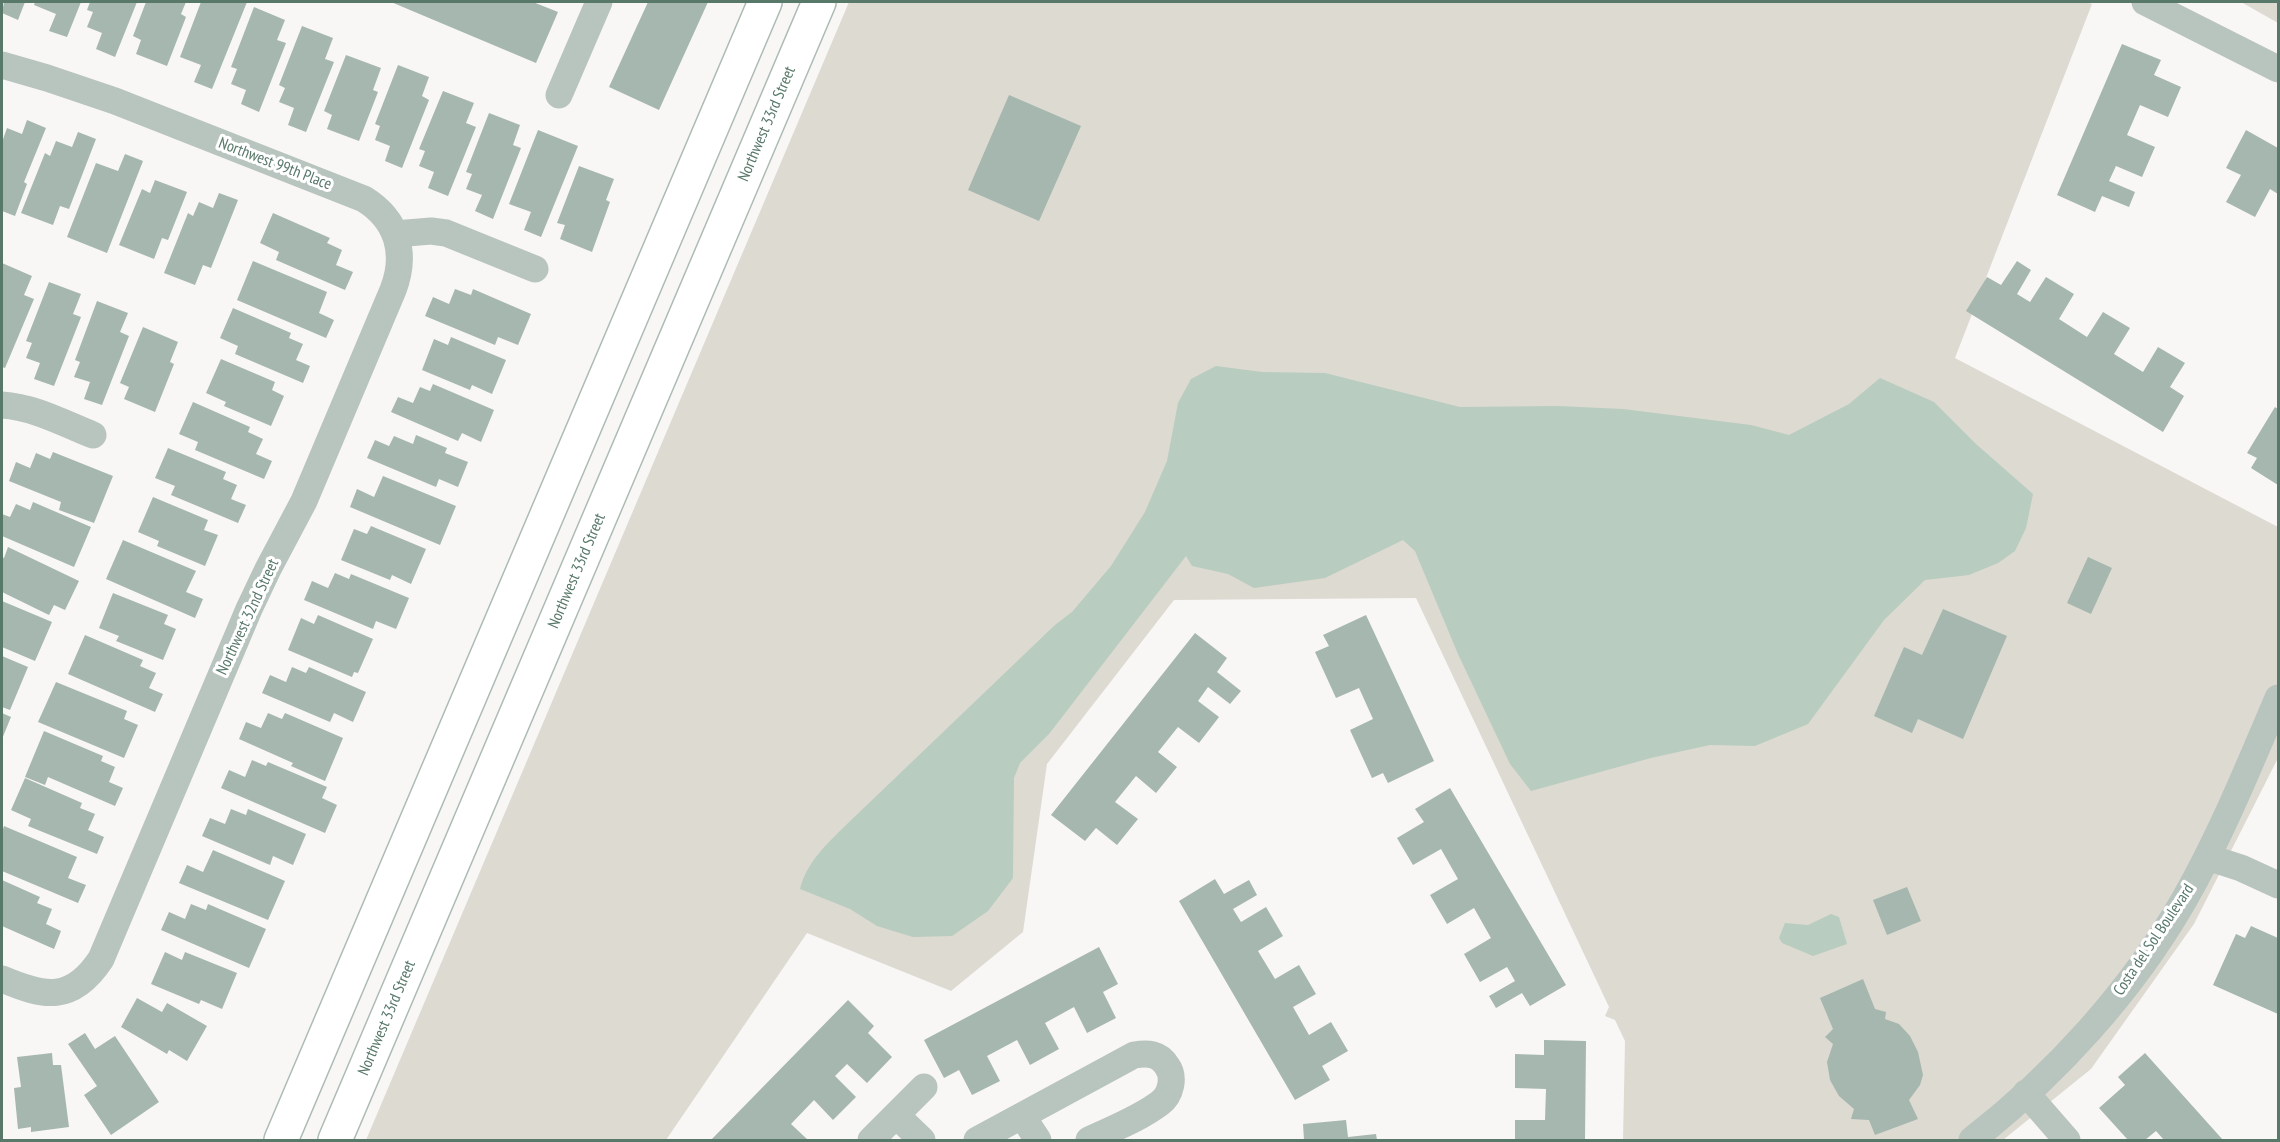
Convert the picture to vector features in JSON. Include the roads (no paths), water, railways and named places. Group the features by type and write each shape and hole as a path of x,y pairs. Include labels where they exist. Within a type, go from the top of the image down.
{"street":[{"path":"560,95 599,2"},
{"path":"281,1140 765,2"},
{"name":"Northwest 33rd Street","path":"335,1140 819,2"},
{"path":"2145,2 2278,69"},
{"name":"Northwest 99th Place","path":"2,65 115,101 354,195 372,204 385,216 394,234"},
{"path":"394,234 431,231 446,233 535,269"},
{"name":"Northwest 32nd Street","path":"2,979 44,994 53,994 87,978 101,959 253,601 304,501 397,280 400,258 394,234"},
{"path":"2,405 15,406 34,412 93,435"},
{"name":"Costa del Sol Boulevard","path":"1972,1140 2026,1093 2092,1026 2133,975 2182,902 2207,857 2278,698"},
{"path":"2207,857 2241,868 2278,885"},
{"path":"977,1140 1134,1055 1154,1054 1164,1061 1169,1068 1171,1085 1161,1103 1089,1140"},
{"path":"871,1140 924,1087"},
{"path":"2026,1093 2067,1140"},
{"path":"896,1115 922,1140"},
{"path":"1023,1117 1038,1140"}]}
